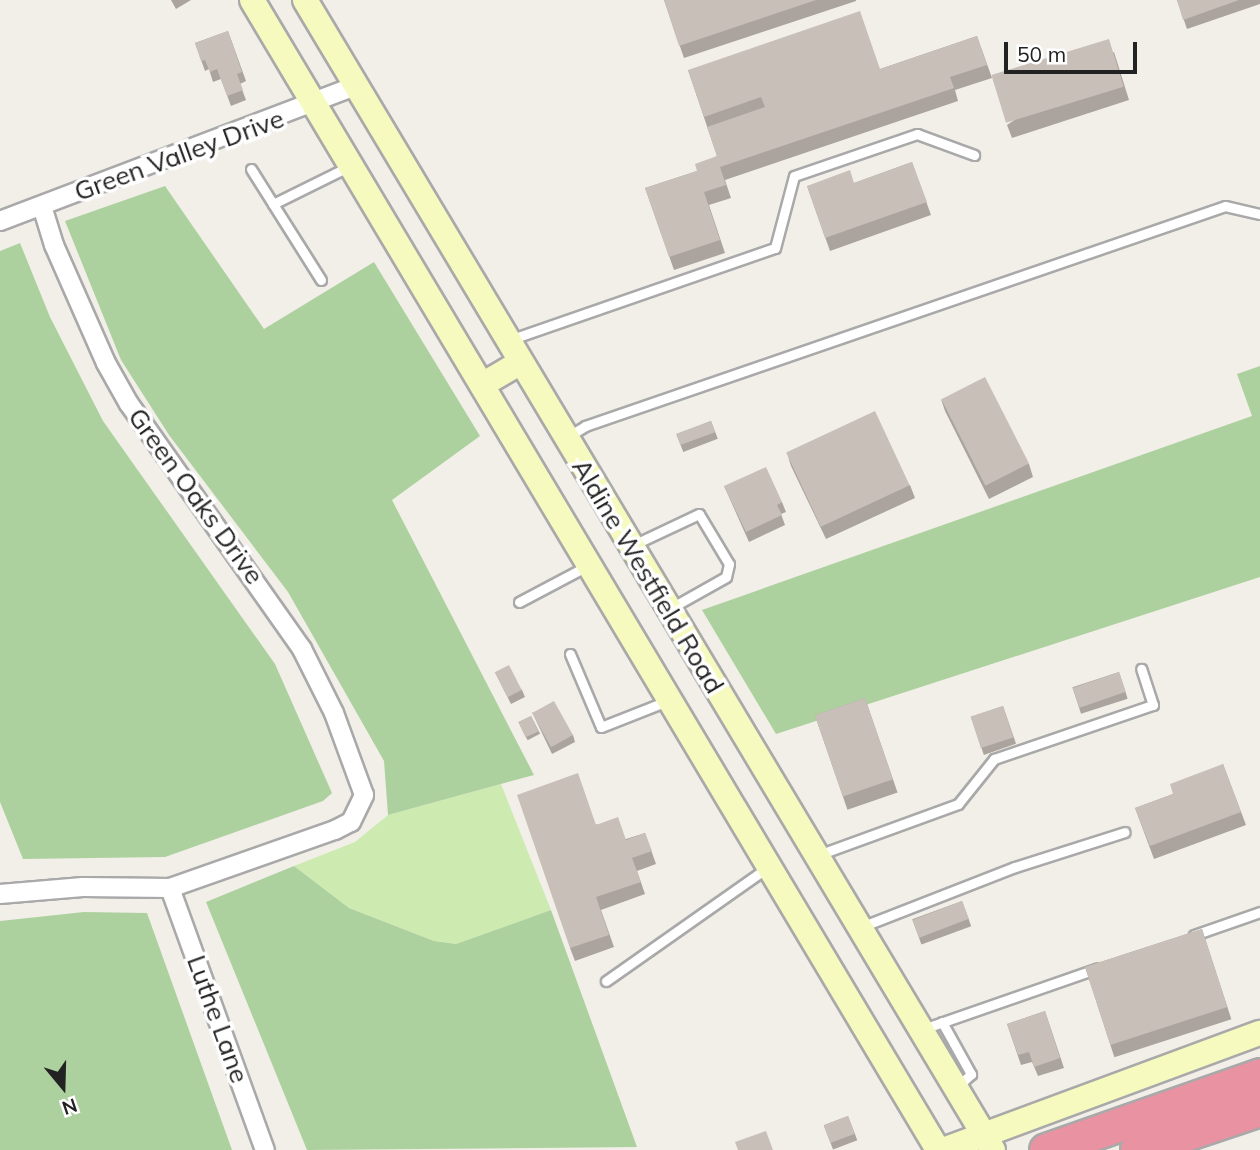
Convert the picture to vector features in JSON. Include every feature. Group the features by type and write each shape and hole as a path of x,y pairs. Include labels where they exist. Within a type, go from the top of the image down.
{"highway":[{"path":"1059,1146 1260,1075"},
{"path":"1137,1150 1260,1109"}],"main road":[{"name":"Aldine Westfield Road","path":"253,0 313,106 940,1150"},
{"name":"Aldine Westfield Road","path":"305,0 860,928 931,1026 956,1087 988,1142"},
{"path":"482,384 520,362"},
{"path":"940,1150 988,1142 1260,1033"}],"street":[{"name":"Green Valley Drive","path":"0,221 313,106 356,86"},
{"name":"Green Oaks Drive","path":"42,206 69,280 112,373 302,649 362,780 362,806 351,822 170,888"},
{"path":"2,887 170,888"},
{"name":"Luthe Lane","path":"170,888 265,1150"}],"lane":[{"path":"508,340 775,248 794,176 917,134 974,155"},
{"path":"273,204 349,166"},
{"path":"251,169 321,280"},
{"path":"565,438 585,426 1225,206 1260,214"},
{"path":"630,547 691,514 699,514 729,564 726,577 668,609"},
{"path":"519,602 589,565"},
{"path":"570,654 601,727 669,701"},
{"path":"817,856 958,804 994,759 1153,705 1141,669"},
{"path":"860,928 1015,867 1125,832"},
{"path":"606,981 768,867"},
{"path":"1182,939 1260,912"},
{"path":"931,1026 1104,966"}],"green space":[{"path":"165,186 264,329 374,262 480,436 392,500 534,775 388,815 384,761 288,592 169,435 121,360 65,221"},
{"path":"20,243 50,317 103,421 275,664 332,793 323,801 165,857 23,859 0,802 0,251"},
{"path":"1260,366 1260,577 776,734 702,610 1252,416 1237,374"},
{"path":"501,784 551,910 456,944 434,941 349,908 294,866 355,842 388,815"},
{"path":"294,866 349,908 434,941 456,944 551,910 637,1147 307,1150 206,902"},
{"path":"84,912 147,913 232,1150 0,1150 0,921"}],"building":[{"path":"664,0 816,0 679,46"},
{"path":"1177,0 1239,0 1183,20"},
{"path":"860,11 880,69 977,36 987,65 950,77 954,88 720,167 726,185 704,192 720,240 669,257 645,188 697,171 695,164 717,156 707,127 765,107 761,97 704,117 688,70"},
{"path":"228,31 242,72 237,74 243,90 227,96 217,69 210,72 205,60 201,61 195,43"},
{"path":"1109,39 1124,87 1006,123 991,75"},
{"path":"912,162 927,202 825,238 807,186 850,170 854,183"},
{"path":"985,377 1029,463 985,486 941,399"},
{"path":"875,411 910,485 821,527 786,452"},
{"path":"711,421 715,432 680,445 676,434"},
{"path":"766,467 782,502 777,505 782,515 746,532 724,486"},
{"path":"509,665 522,690 507,697 495,672"},
{"path":"1119,672 1126,692 1080,708 1073,688"},
{"path":"865,698 893,779 843,797 815,715"},
{"path":"554,701 573,735 551,747 532,713"},
{"path":"1003,706 1013,737 981,748 971,717"},
{"path":"531,716 538,731 525,737 518,722"},
{"path":"1223,764 1241,812 1150,846 1135,808 1173,794 1170,784"},
{"path":"578,773 596,825 618,817 626,840 645,833 652,851 632,858 641,882 596,897 609,935 570,948 517,795"},
{"path":"962,901 969,919 919,938 913,920"},
{"path":"1202,929 1227,1007 1110,1045 1085,967"},
{"path":"1045,1011 1060,1058 1034,1067 1029,1052 1018,1055 1007,1024"},
{"path":"848,1116 855,1134 831,1143 824,1125"},
{"path":"766,1131 773,1150 738,1150 735,1142"}]}
